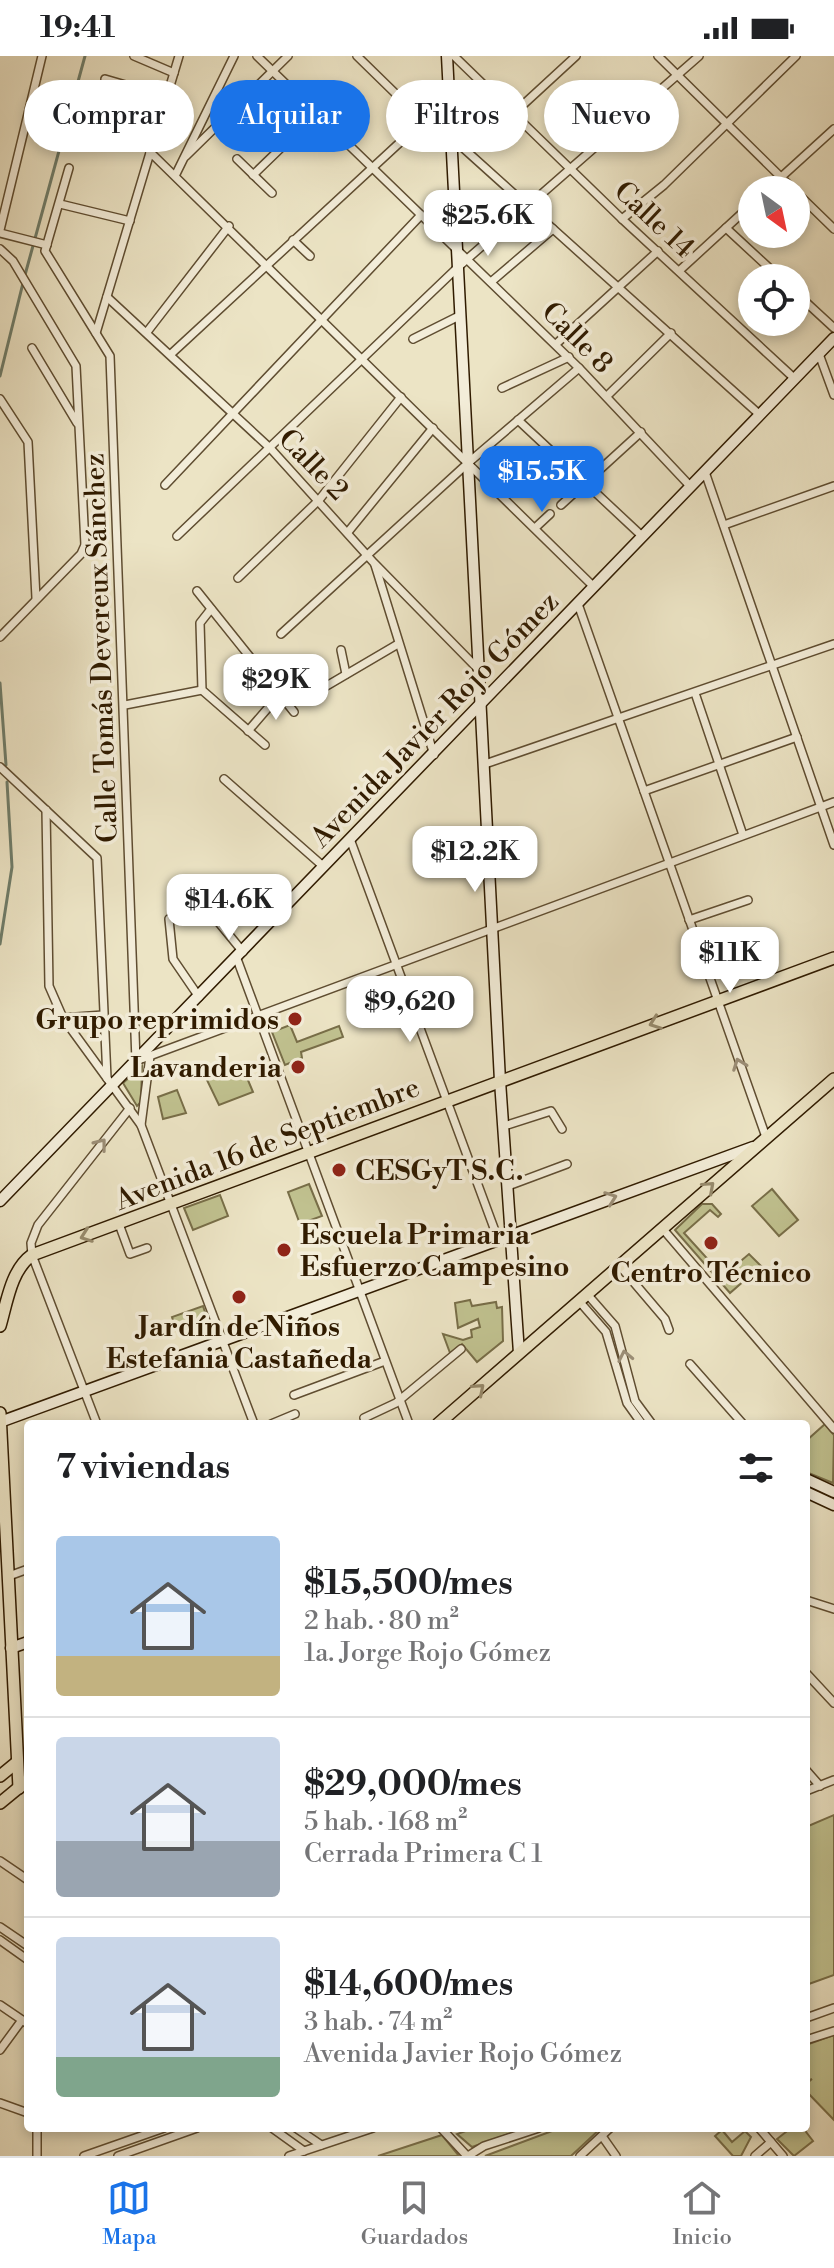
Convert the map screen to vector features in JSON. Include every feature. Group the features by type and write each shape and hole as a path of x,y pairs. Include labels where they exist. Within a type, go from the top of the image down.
{"main road":[{"name":"Avenida 16 de Septiembre","path":"32,1255 834,958"},
{"path":"443,1420 834,1079"},
{"path":"0,1326 15,1276 22,1262 32,1255"},
{"path":"0,1413 16,1763 23,1784 0,1803"},
{"path":"0,1776 16,1763"}],"street":[{"path":"42,56 0,232 41,245 60,204 69,168"},
{"path":"134,56 174,73"},
{"path":"172,80 179,56"},
{"path":"176,174 234,56"},
{"name":"Calle 8","path":"257,56 282,80"},
{"path":"186,156 196,150 288,56"},
{"path":"357,56 386,84"},
{"path":"447,56 448,80"},
{"name":"Calle 14","path":"455,56 479,80"},
{"path":"528,100 576,56"},
{"path":"658,56 780,176"},
{"path":"177,536 457,268 572,171 699,56"},
{"path":"622,219 664,185 796,56"},
{"name":"Calle 14","path":"528,128 795,379"},
{"path":"782,176 834,129"},
{"path":"96,333 150,152 268,264 594,587"},
{"path":"253,175 277,152"},
{"name":"Calle 8","path":"356,152 569,357 691,487"},
{"path":"171,354 389,152"},
{"path":"451,152 500,1081 519,1353"},
{"path":"467,152 760,415"},
{"path":"237,159 272,193"},
{"path":"60,204 130,221"},
{"path":"810,205 833,226"},
{"path":"165,485 421,215"},
{"path":"679,271 738,217"},
{"path":"147,332 229,226"},
{"path":"726,228 765,264"},
{"path":"491,282 553,229"},
{"path":"293,240 310,256"},
{"name":"Calle Tomás Devereux Sánchez","path":"41,245 110,356 136,1061"},
{"path":"0,249 29,285 74,360 84,550 0,637"},
{"path":"556,344 658,251"},
{"name":"Calle 2","path":"107,297 271,449 374,563 479,670"},
{"path":"810,306 834,328"},
{"path":"413,339 459,316"},
{"path":"607,396 671,333"},
{"name":"Avenida Javier Rojo Gómez","path":"0,1201 110,1081 136,1061 240,955 834,338"},
{"path":"32,348 79,425"},
{"path":"819,354 834,395"},
{"path":"502,388 569,357"},
{"path":"281,634 468,463 579,368"},
{"path":"238,578 319,500 401,397"},
{"path":"0,399 28,442 36,598"},
{"path":"518,420 643,537"},
{"path":"348,532 433,428"},
{"path":"561,505 641,432"},
{"path":"705,472 834,845"},
{"path":"724,525 834,486"},
{"path":"535,528 550,514"},
{"path":"374,563 434,755"},
{"path":"197,591 294,712"},
{"path":"578,604 766,1137"},
{"path":"211,609 200,623 202,690 265,745"},
{"path":"318,691 398,644"},
{"path":"485,764 834,646"},
{"path":"341,650 346,674"},
{"path":"125,705 202,690"},
{"path":"695,693 743,835"},
{"path":"248,731 280,694"},
{"path":"644,791 797,737"},
{"path":"0,767 97,858 103,1015 110,1081"},
{"path":"224,779 324,867"},
{"path":"136,1061 834,802"},
{"path":"46,810 49,986 63,1018 141,1125 252,1420"},
{"path":"350,839 498,1239"},
{"path":"213,890 216,919 240,955 309,1154 408,1420"},
{"path":"689,920 748,900"},
{"path":"169,919 173,959 199,997"},
{"path":"63,1018 103,1015"},
{"path":"141,1125 150,1056"},
{"path":"96,1420 32,1255 31,1243 38,1225 130,1108"},
{"path":"504,1126 551,1111 562,1129"},
{"path":"0,1422 755,1146"},
{"path":"508,1186 567,1164"},
{"path":"119,1224 130,1254 147,1248"},
{"path":"662,1228 834,1429"},
{"path":"619,1265 665,1319 669,1330"},
{"path":"583,1297 606,1332 627,1403 639,1420"},
{"path":"583,1297 615,1326 622,1341 635,1401 649,1420"},
{"path":"364,1418 400,1400 461,1349"},
{"path":"294,1395 385,1361"},
{"path":"690,1364 739,1420"},
{"path":"281,1420 295,1414"},
{"path":"810,1481 834,1492"},
{"path":"810,1494 834,1505"},
{"path":"9,1576 24,1570"},
{"path":"810,1601 834,1609"},
{"path":"11,1648 24,1643"},
{"path":"810,1677 834,1703"},
{"path":"810,1775 820,1786"},
{"path":"810,1790 834,1780"},
{"path":"0,1861 24,1877"},
{"path":"0,1927 24,1943"},
{"path":"0,1940 24,1957"},
{"path":"0,2005 24,2021"},
{"path":"810,2017 834,2008"},
{"path":"0,2050 24,2023"},
{"path":"810,2039 834,2031"},
{"path":"0,2103 24,2112"},
{"path":"37,2132 37,2156"},
{"path":"84,2156 153,2132"},
{"path":"118,2156 186,2132"},
{"path":"278,2132 304,2151"},
{"path":"302,2132 321,2145"},
{"path":"289,2156 361,2132"},
{"path":"448,2132 468,2156 484,2146 527,2132"},
{"path":"580,2156 606,2132"},
{"path":"762,2132 783,2156"},
{"path":"602,2136 616,2156"},
{"path":"755,2156 771,2142"}],"green space":[{"path":"290,1025 297,1042 339,1026 343,1037 301,1052 302,1058 285,1065 272,1032"},
{"path":"142,1066 141,1102 137,1106 123,1083"},
{"path":"242,1066 253,1092 219,1105 205,1076"},
{"path":"177,1090 186,1113 163,1119 158,1097"},
{"path":"309,1184 322,1216 300,1224 288,1192"},
{"path":"772,1189 798,1220 779,1236 752,1206"},
{"path":"220,1195 228,1216 193,1230 184,1208"},
{"path":"702,1204 712,1204 721,1214 718,1217 710,1210 684,1233 723,1276 749,1254 761,1266 730,1293 675,1230"},
{"path":"470,1300 472,1306 496,1302 497,1308 502,1307 503,1341 477,1362 462,1344 450,1353 443,1334 463,1340 472,1337 471,1330 480,1327 478,1319 458,1328 455,1303"},
{"path":"203,1306 207,1318 176,1330 172,1317"},
{"path":"825,1424 834,1435 833,1483 810,1474 810,1437"},
{"path":"834,1815 834,1975 810,1984 810,1825"},
{"path":"834,2035 834,2120 810,2095 810,2044"},
{"path":"463,2132 515,2132 472,2147 457,2134"},
{"path":"549,2132 597,2132 571,2156 485,2156"},
{"path":"724,2132 732,2142 744,2132 751,2137 741,2156 733,2156 715,2136"},
{"path":"786,2132 806,2132 813,2141 794,2156 777,2139"},
{"path":"442,2135 459,2156 378,2156"}],"waterway":[{"path":"25,275 85,56"},
{"path":"0,376 23,283"},
{"path":"0,683 6,765"},
{"path":"0,944 12,867 7,782"}],"place":[{"name":"Grupo reprimidos","path":"295,1019"},
{"name":"Lavanderia","path":"298,1067"},
{"name":"CESGyT S.C.","path":"339,1170"},
{"name":"Centro Técnico","path":"711,1243"},
{"name":"Escuela Primaria Esfuerzo Campesino","path":"284,1250"},
{"name":"Jardín de Niños Estefania Castañeda","path":"239,1297"}]}
